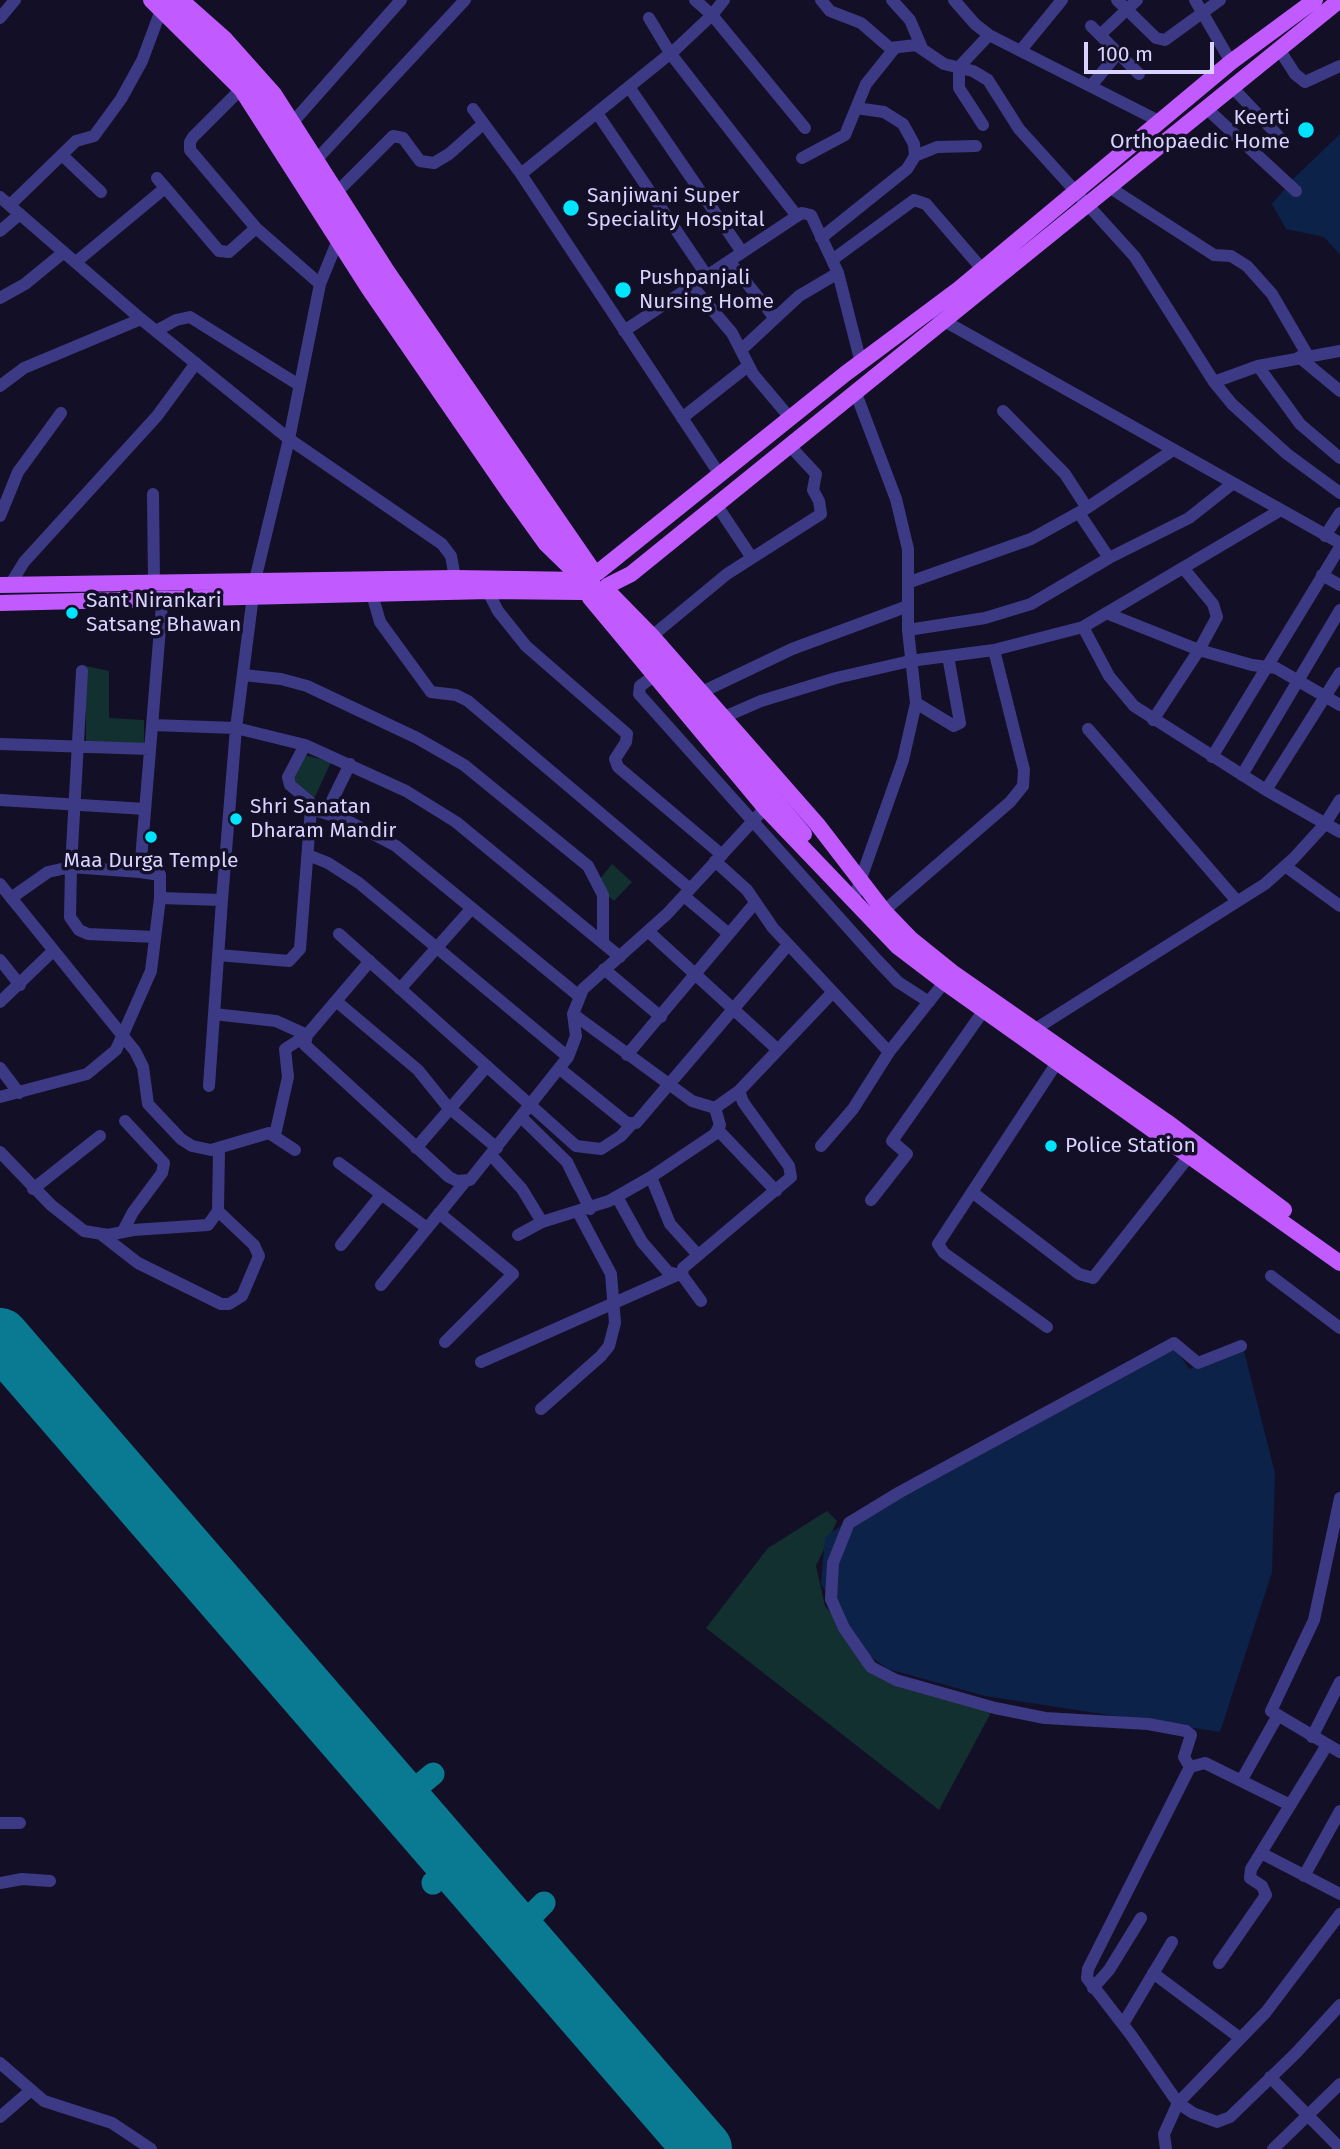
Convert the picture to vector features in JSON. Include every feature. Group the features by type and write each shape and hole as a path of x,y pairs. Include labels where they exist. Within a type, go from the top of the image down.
{"main road":[{"path":"181,0 225,38 274,94 654,676 765,808 853,901 878,916"},
{"path":"0,603 372,594 484,584 592,584 631,575 855,391 982,269 1231,62 1319,4 1340,0"},
{"path":"159,3 242,89 338,239 546,544 652,636 702,692 861,880 878,916 898,947 948,977 1099,1083 1190,1155 1340,1263"},
{"path":"159,3 236,69 266,107 375,279 561,547 806,836 823,869"},
{"path":"592,584 720,475 861,363 936,316 1088,204 1279,49 1319,4"},
{"path":"417,357 436,341"},
{"path":"5,585 455,578 484,584"},
{"path":"806,836 839,852"},
{"path":"948,977 984,1010 1028,1034 1058,1061 1177,1129 1340,1254"}],"street":[{"path":"0,18 15,0"},
{"path":"293,122 401,0"},
{"path":"318,158 465,0"},
{"path":"695,0 712,15 805,128"},
{"path":"521,174 670,53 712,15 724,0"},
{"path":"821,0 830,11 856,20 894,49"},
{"path":"892,0 910,20 922,48"},
{"path":"954,0 975,24 989,34 1159,121"},
{"path":"1021,50 1062,0"},
{"path":"1117,0 1156,38 1164,40 1220,0"},
{"path":"1138,0 1096,31 1139,74"},
{"path":"1195,0 1231,62"},
{"path":"0,231 10,205 76,141 94,136 121,99 142,61 159,3"},
{"path":"649,18 670,53 797,216"},
{"path":"983,125 959,88 959,67 989,34"},
{"path":"802,158 845,135 870,78 894,49 908,46 922,48 944,64 973,71 988,80 1019,129 1135,257 1214,382 1263,434 1340,493"},
{"path":"1279,49 1303,81 1340,66"},
{"path":"1091,86 1118,53"},
{"path":"629,87 742,252"},
{"path":"1232,87 1284,142"},
{"path":"242,89 194,137 189,147 256,228 320,284"},
{"path":"856,108 884,112 903,124 914,144 915,156"},
{"path":"1206,108 1296,191"},
{"path":"473,109 521,174 720,475"},
{"path":"597,113 707,276"},
{"path":"338,191 393,136 403,138 419,161 434,163 449,154 483,124"},
{"path":"821,238 907,169 915,156 937,147 976,146"},
{"path":"62,155 101,192"},
{"path":"76,262 161,183 219,251 229,251 256,228"},
{"path":"1109,187 1213,255 1231,256 1247,266 1272,294 1304,356 1340,391"},
{"path":"832,260 914,200 926,204 982,269"},
{"path":"10,205 156,331 289,439 442,544 451,556 455,578"},
{"path":"209,1086 236,728 255,580 289,439 320,284 349,211"},
{"path":"624,331 802,213 811,215 838,273 861,363"},
{"path":"0,298 25,284 64,252"},
{"path":"729,261 774,317"},
{"path":"741,350 799,296 838,273"},
{"path":"692,286 732,333 748,366 791,419"},
{"path":"156,331 184,316 190,317 299,385"},
{"path":"936,316 1340,545 1212,757"},
{"path":"0,386 24,368 141,318"},
{"path":"1214,382 1258,366 1340,351"},
{"path":"5,585 158,416 196,363"},
{"path":"682,418 748,366"},
{"path":"1258,366 1300,424 1340,458"},
{"path":"853,901 902,760 916,703 908,630 908,549 900,512 855,391"},
{"path":"1003,411 1065,474 1109,558"},
{"path":"0,516 18,472 61,413"},
{"path":"652,636 752,558 821,514 813,489 816,474 790,446"},
{"path":"910,582 1031,539 1083,511 1173,450"},
{"path":"908,630 985,618 1031,604 1109,558 1189,518 1232,484"},
{"path":"140,872 162,599 158,582 153,494"},
{"path":"716,504 752,558"},
{"path":"698,728 794,691 910,661 994,650 1083,627 1279,511"},
{"path":"1325,536 1340,513"},
{"path":"1153,720 1215,623 1216,610 1184,569"},
{"path":"1322,575 1340,585"},
{"path":"484,584 498,611 519,638 627,734 626,742 615,758 618,767 718,858 788,945 889,1052"},
{"path":"372,594 380,622 431,692 456,695 468,701 687,892 729,934"},
{"path":"702,692 792,649 908,606"},
{"path":"1242,775 1340,610"},
{"path":"1106,613 1199,650 1276,668 1340,705"},
{"path":"1083,627 1122,695 1153,720 1340,832"},
{"path":"878,916 1010,802 1023,786 1024,770 994,650"},
{"path":"916,703 954,726 960,723 948,656"},
{"path":"82,671 70,917 79,930 88,934 155,937"},
{"path":"1266,790 1340,673"},
{"path":"243,675 281,679 307,686 426,742 486,781 588,866 603,895 603,942"},
{"path":"654,676 640,686 639,694 877,960 898,982 929,1002"},
{"path":"152,725 236,728 305,745 406,791 456,822 620,957"},
{"path":"1088,729 1236,900"},
{"path":"0,744 150,749"},
{"path":"218,955 289,961 300,949 311,809 309,801 290,785 288,778 305,745"},
{"path":"326,813 350,764"},
{"path":"0,800 145,809"},
{"path":"1028,1034 1265,884 1325,824 1340,800"},
{"path":"381,1285 464,1182 470,1180 494,1152 560,1069 576,1036 573,1014 579,996 604,969 649,932 765,808"},
{"path":"311,809 326,813 396,846 579,996"},
{"path":"308,855 328,863 359,883 568,1057"},
{"path":"1285,866 1340,906"},
{"path":"0,1097 88,1074 103,1064 124,1038 151,971 160,898 160,875 71,867 48,872 11,898"},
{"path":"0,884 139,1057 145,1097 153,1111 192,1146 219,1149 262,1133 275,1135 295,1150"},
{"path":"160,898 222,901"},
{"path":"627,1055 755,903"},
{"path":"400,989 472,908"},
{"path":"649,932 778,1050"},
{"path":"339,934 565,1138 589,1149 601,1149 612,1143 631,1125 668,1086 788,945"},
{"path":"0,1002 53,951"},
{"path":"0,960 20,985"},
{"path":"370,961 307,1035 304,1041 307,1050 449,1177 464,1182"},
{"path":"604,969 661,1017"},
{"path":"821,1146 853,1109 889,1052 948,977"},
{"path":"715,1108 739,1091 832,993"},
{"path":"336,1001 418,1070 450,1108 494,1152 522,1189 542,1222"},
{"path":"871,1200 907,1154 892,1141 984,1010"},
{"path":"214,1014 276,1021 307,1035"},
{"path":"573,1014 668,1086 692,1101 715,1108"},
{"path":"275,1135 288,1077 285,1049 307,1035"},
{"path":"1047,1328 940,1249 940,1239 1058,1061"},
{"path":"416,1147 487,1066"},
{"path":"0,1068 19,1093"},
{"path":"560,1069 631,1125"},
{"path":"481,1362 537,1335 679,1275 698,1255 788,1181 792,1172 743,1102 739,1091"},
{"path":"715,1108 718,1129 776,1191"},
{"path":"522,1118 567,1163 607,1264 615,1304 615,1323 609,1346 541,1409"},
{"path":"123,1231 133,1212 162,1173 164,1163 125,1121"},
{"path":"518,1235 542,1222 584,1211 617,1196 651,1177 718,1129"},
{"path":"33,1189 100,1136"},
{"path":"0,1152 33,1189 84,1231 102,1235 208,1225 218,1211 219,1149"},
{"path":"972,1192 1079,1273 1093,1278 1190,1155"},
{"path":"339,1163 427,1228"},
{"path":"651,1177 670,1224 698,1255"},
{"path":"341,1245 381,1195"},
{"path":"617,1196 642,1242 662,1266 679,1275 701,1301"},
{"path":"102,1235 138,1263 220,1304 229,1304 242,1296 259,1256 254,1245 218,1211"},
{"path":"439,1213 513,1274 445,1342"},
{"path":"1271,1276 1340,1328"},
{"path":"1190,1767 1184,1757 1191,1735 1186,1731 1149,1724 1045,1718 995,1708 896,1680 871,1667 844,1628 831,1599 833,1563 849,1523 900,1492 1174,1343 1198,1363 1241,1346"},
{"path":"1340,1498 1314,1620 1272,1711 1277,1717 1340,1752"},
{"path":"1312,1737 1340,1682"},
{"path":"1241,1781 1277,1717"},
{"path":"1219,1963 1266,1895 1266,1891 1253,1881 1249,1874 1327,1745"},
{"path":"1290,1805 1205,1763 1190,1767 1088,1969 1087,1978 1178,2103 1193,2113 1217,2122 1230,2117 1340,2005"},
{"path":"1304,1876 1340,1811"},
{"path":"0,1823 20,1823"},
{"path":"1261,1853 1340,1894"},
{"path":"0,1883 22,1879 50,1881"},
{"path":"1166,2149 1164,2134 1178,2103 1289,1984 1340,1914"},
{"path":"1093,1988 1109,1970 1140,1918"},
{"path":"1123,2024 1171,1942"},
{"path":"1153,1973 1240,2038"},
{"path":"0,2063 30,2091 62,2109 112,2123 151,2149"},
{"path":"1270,2077 1340,2148"},
{"path":"1273,2149 1340,2084"},
{"path":"0,2118 30,2091"},
{"path":"127,2149 136,2138"}],"green space":[{"path":"86,666 109,671 109,718 144,720 144,744 86,741"},
{"path":"297,753 331,762 314,799 286,780"},
{"path":"612,864 632,882 614,901 595,885"},
{"path":"827,1511 837,1521 816,1566 825,1606 881,1671 995,1705 939,1810 706,1628 768,1548"}],"water":[{"path":"1340,134 1340,255 1324,237 1286,229 1272,204 1294,178"},
{"path":"1173,1345 1189,1369 1243,1347 1275,1473 1272,1572 1220,1732 985,1696 888,1669 858,1647 821,1584 825,1537 890,1492"}],"taxiway":[{"path":"403,1799 433,1774"},
{"path":"433,1883 455,1861"},
{"path":"515,1932 544,1903"}],"runway":[{"path":"0,1337 703,2149"}],"place":[{"name":"Keerti Orthopaedic Home","path":"1306,130"},
{"name":"Sanjiwani Super Speciality Hospital","path":"571,208"},
{"name":"Pushpanjali Nursing Home","path":"623,290"},
{"name":"Sant Nirankari Satsang Bhawan","path":"72,613"},
{"name":"Shri Sanatan Dharam Mandir","path":"236,819"},
{"name":"Maa Durga Temple","path":"151,837"},
{"name":"Police Station","path":"1051,1146"}]}
